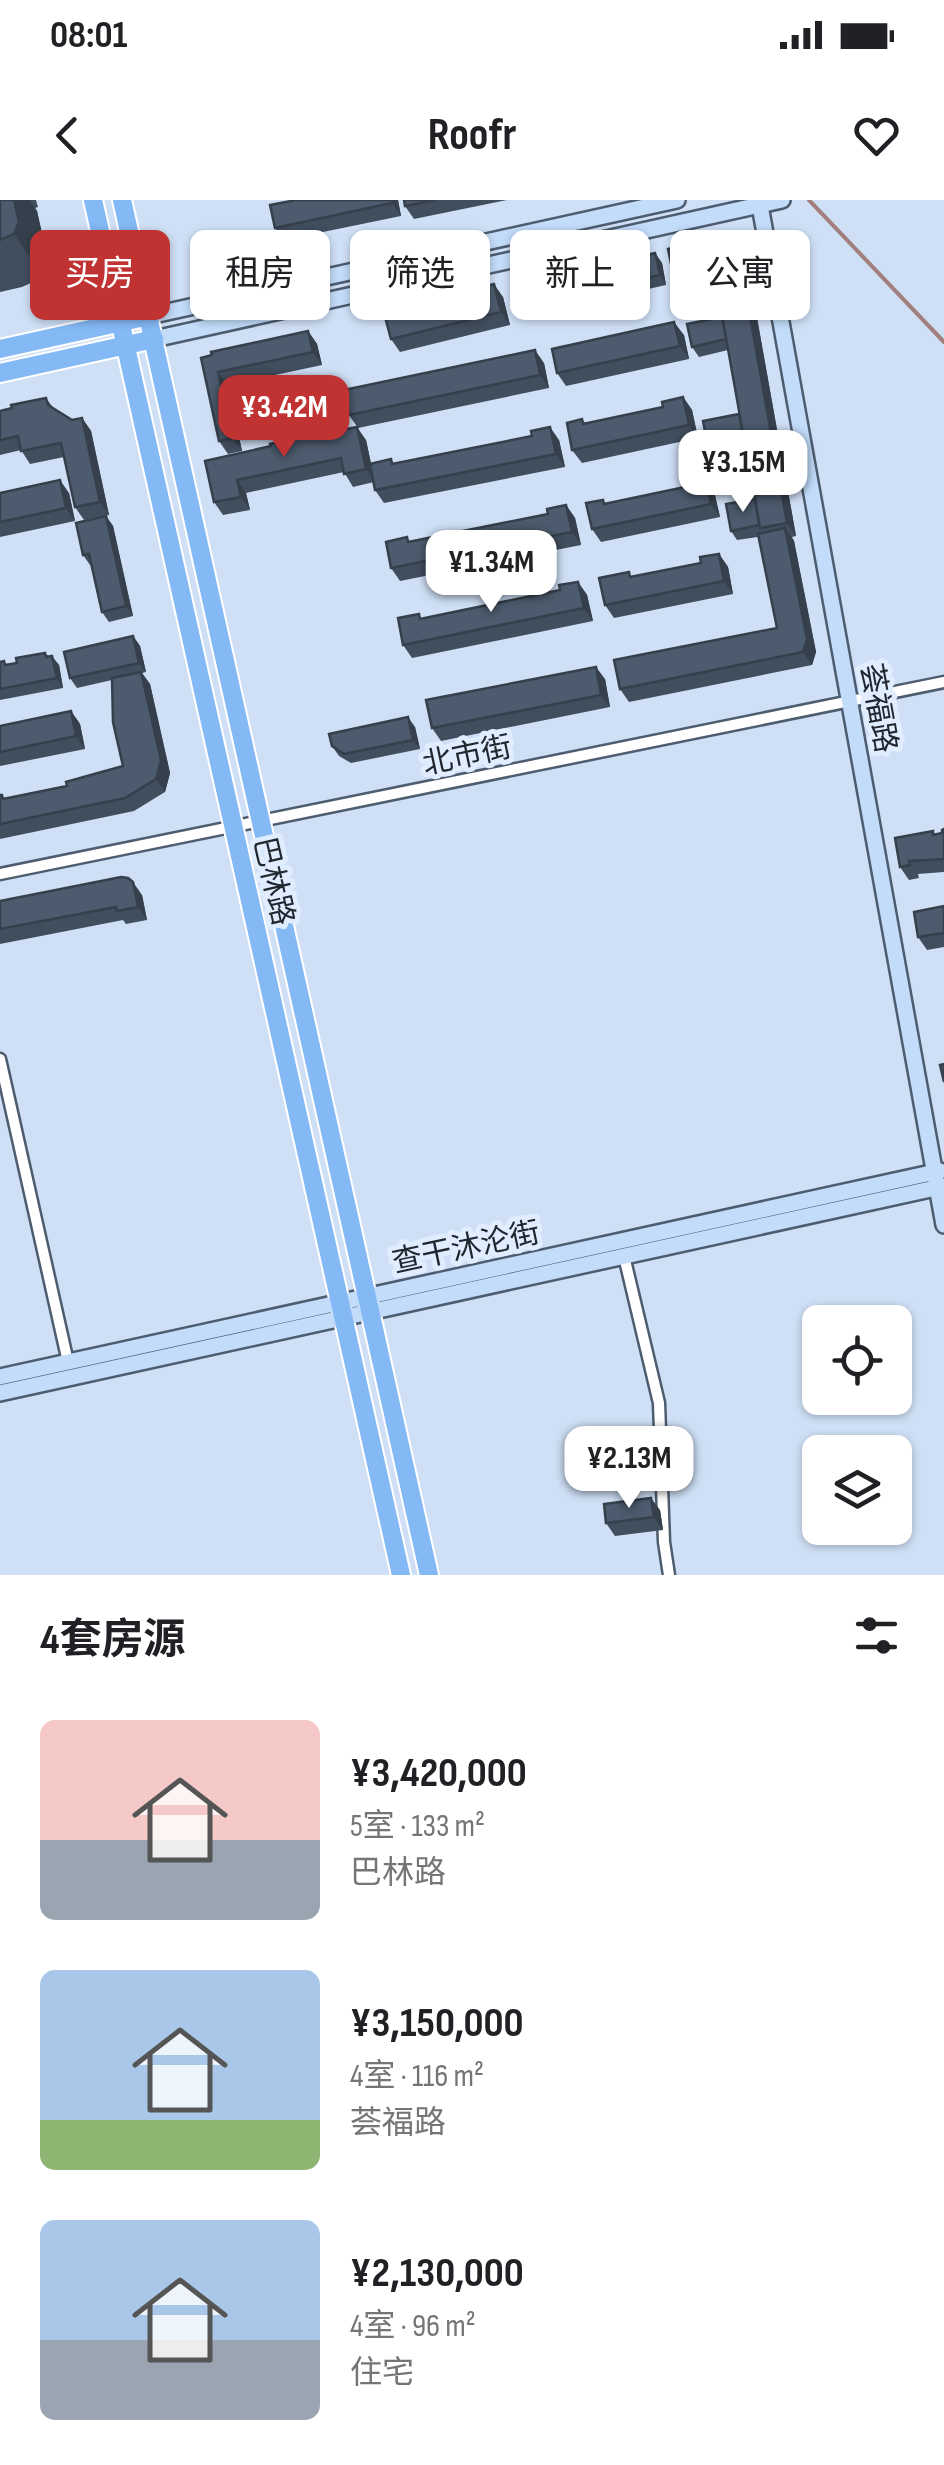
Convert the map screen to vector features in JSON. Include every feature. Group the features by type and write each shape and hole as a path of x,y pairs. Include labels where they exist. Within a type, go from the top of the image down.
{"main road":[{"name":"巴林路","path":"93,200 401,1575"},
{"name":"巴林路","path":"122,200 129,230"},
{"path":"0,349 130,320"},
{"name":"巴林路","path":"150,320 429,1575"},
{"path":"0,373 154,339"}],"street":[{"path":"170,311 677,200"},
{"path":"154,339 782,200"},
{"name":"荟福路","path":"760,203 940,1179 944,1226"},
{"name":"北市街","path":"0,874 944,682"},
{"path":"0,1059 68,1362"},
{"name":"查干沐沦街","path":"369,1304 624,1256 940,1179"},
{"name":"查干沐沦街","path":"0,1393 342,1310 940,1179"},
{"path":"624,1256 659,1403 668,1575"},
{"name":"查干沐沦街","path":"0,1377 342,1310"}],"building":[{"path":"0,200 14,200 19,222 14,234 0,240"},
{"path":"296,200 392,203 275,228 270,205"},
{"path":"404,200 435,200 405,206"},
{"path":"655,253 660,275 650,277 650,254"},
{"path":"494,284 501,312 490,315 490,285"},
{"path":"386,320 468,320 391,339"},
{"path":"723,320 751,320 787,523 760,528"},
{"path":"723,320 726,339 692,347 687,324"},
{"path":"674,322 680,346 557,373 552,349"},
{"path":"308,331 313,352 218,372 233,438 219,441 201,358 212,355 211,352"},
{"path":"535,350 540,375 349,415 344,390"},
{"path":"683,397 689,425 572,450 567,423 582,419 583,424 663,407 662,402"},
{"path":"46,398 48,405 72,420 82,418 100,502 75,507 61,443 21,451 18,436 0,440 0,411"},
{"path":"739,414 744,441 708,447 703,421"},
{"path":"357,427 366,469 344,474 341,458 237,480 241,497 214,502 205,461"},
{"path":"550,427 556,454 375,490 370,464 391,459 392,464 532,436 531,431"},
{"path":"705,478 711,504 592,529 586,503 603,500 604,504 685,487 684,483"},
{"path":"60,480 66,508 0,522 0,493"},
{"path":"755,499 759,525 731,531 726,504"},
{"path":"566,505 572,532 391,568 386,542 407,537 408,542 548,514 547,509"},
{"path":"106,516 126,606 102,612 89,554 83,555 76,523"},
{"path":"785,528 807,639 803,652 620,689 614,660 777,628 758,534"},
{"path":"719,554 724,581 605,605 599,578 629,572 630,577 701,563 700,557"},
{"path":"578,582 584,608 403,645 398,618 419,614 420,619 560,590 559,585"},
{"path":"133,636 139,663 70,678 64,652"},
{"path":"45,653 46,657 52,656 57,678 0,689 0,662 17,663 16,658"},
{"path":"596,667 601,695 432,728 426,700"},
{"path":"141,672 161,760 156,779 125,798 0,824 0,795 3,799 67,786 66,782 123,766 113,722 112,678"},
{"path":"71,711 76,736 0,752 0,726"},
{"path":"408,717 413,740 344,754 332,746 329,734"},
{"path":"944,829 944,859 909,861 910,865 900,867 895,838 933,831 933,835"},
{"path":"121,877 133,882 138,907 117,911 116,907 0,929 0,901"},
{"path":"944,906 944,933 918,937 914,912"},
{"path":"651,1498 654,1517 606,1523 604,1504"}],"waterway":[{"path":"809,200 944,342"}]}
